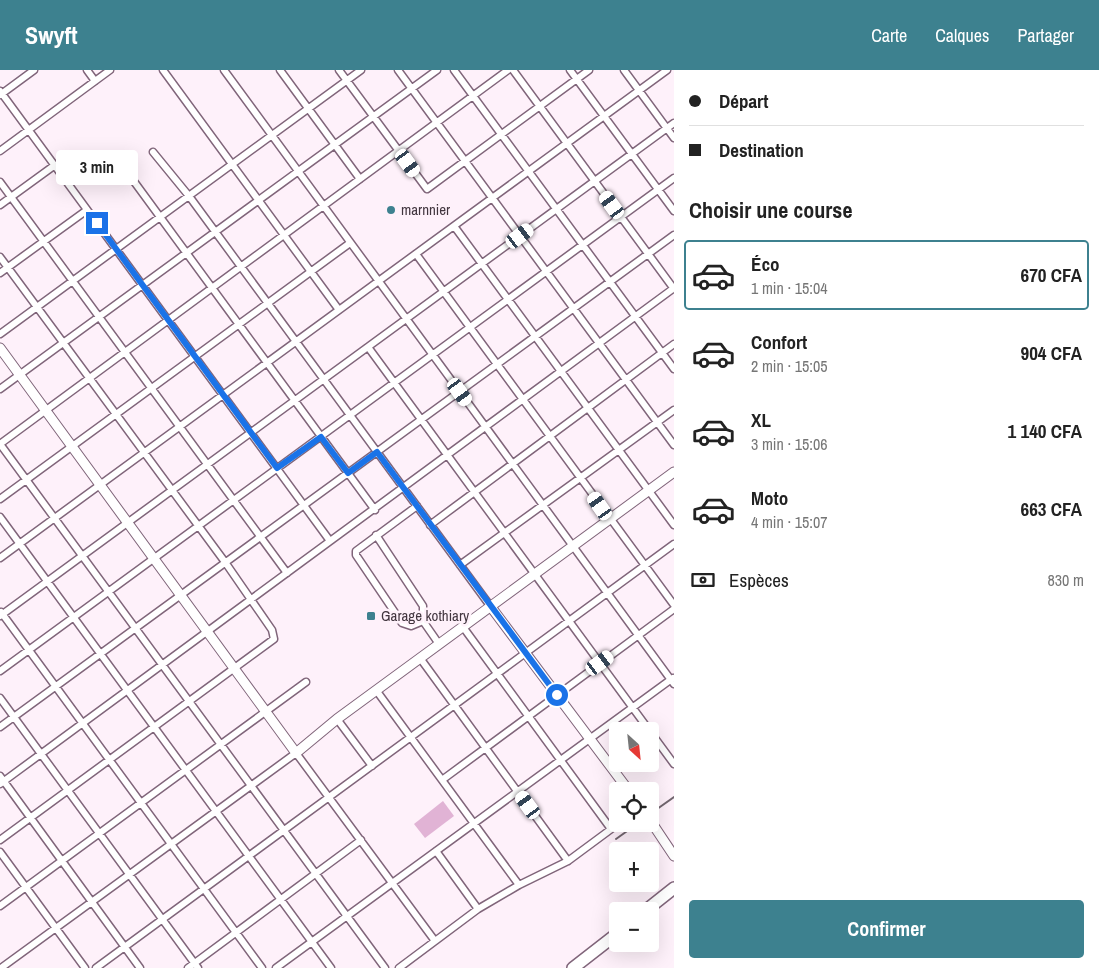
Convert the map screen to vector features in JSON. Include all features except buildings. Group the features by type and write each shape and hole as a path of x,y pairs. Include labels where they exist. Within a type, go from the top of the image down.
{"highway":[{"path":"656,902 674,888"},
{"path":"573,968 609,940"}],"main road":[{"path":"0,348 296,753 376,690 674,472"},
{"path":"491,607 622,782"},
{"path":"658,832 674,856"}],"street":[{"path":"34,70 1,93 330,541"},
{"path":"87,70 95,81"},
{"path":"0,150 110,70"},
{"path":"163,70 339,310"},
{"path":"224,70 512,464 673,680 589,738 276,968"},
{"path":"280,70 360,179"},
{"path":"339,70 427,189 589,70"},
{"path":"0,334 361,70"},
{"path":"398,70 674,445"},
{"path":"0,390 437,70"},
{"path":"454,70 674,369"},
{"path":"385,968 0,444 508,70"},
{"path":"140,968 1,780 41,754 674,289 513,70"},
{"path":"570,70 674,211"},
{"path":"624,70 674,138"},
{"path":"0,558 667,70"},
{"path":"262,968 1,613 82,556 674,123"},
{"path":"153,152 216,232 491,607"},
{"path":"0,206 55,165"},
{"path":"130,176 374,510"},
{"path":"0,670 674,178"},
{"path":"0,182 287,573"},
{"path":"0,274 87,210"},
{"path":"454,226 674,525"},
{"path":"0,727 674,235"},
{"path":"0,499 350,243"},
{"path":"416,254 674,605"},
{"path":"0,257 226,562 272,630 274,639 0,840"},
{"path":"430,525 674,344"},
{"path":"368,347 674,764"},
{"path":"460,565 674,410"},
{"path":"376,536 423,606 425,615 423,621 411,626 402,623 357,560 356,551 376,536 417,506"},
{"path":"0,517 331,968"},
{"path":"96,968 674,544"},
{"path":"442,780 529,718 557,695 674,609"},
{"path":"423,621 439,644"},
{"path":"463,627 609,826"},
{"path":"420,658 568,861"},
{"path":"0,906 306,682"},
{"path":"376,690 519,885"},
{"path":"0,698 196,966"},
{"path":"337,719 372,766"},
{"path":"1,968 296,753 435,941"},
{"path":"400,968 478,909 519,885 568,861 609,830"},
{"path":"188,968 196,966 236,932 361,840"},
{"path":"436,851 478,909"},
{"path":"0,852 85,968"}],"shaded area":[{"path":"443,801 454,816 425,838 414,824"}],"railway":[{"path":"659,808 674,797"},
{"path":"616,839 626,832"}],"place":[{"name":"marnnier","path":"391,210"},
{"name":"Garage kothiary","path":"371,616"}],"route":[{"path":"97,223 277,468 321,437 348,473 377,452 557,695"}]}
